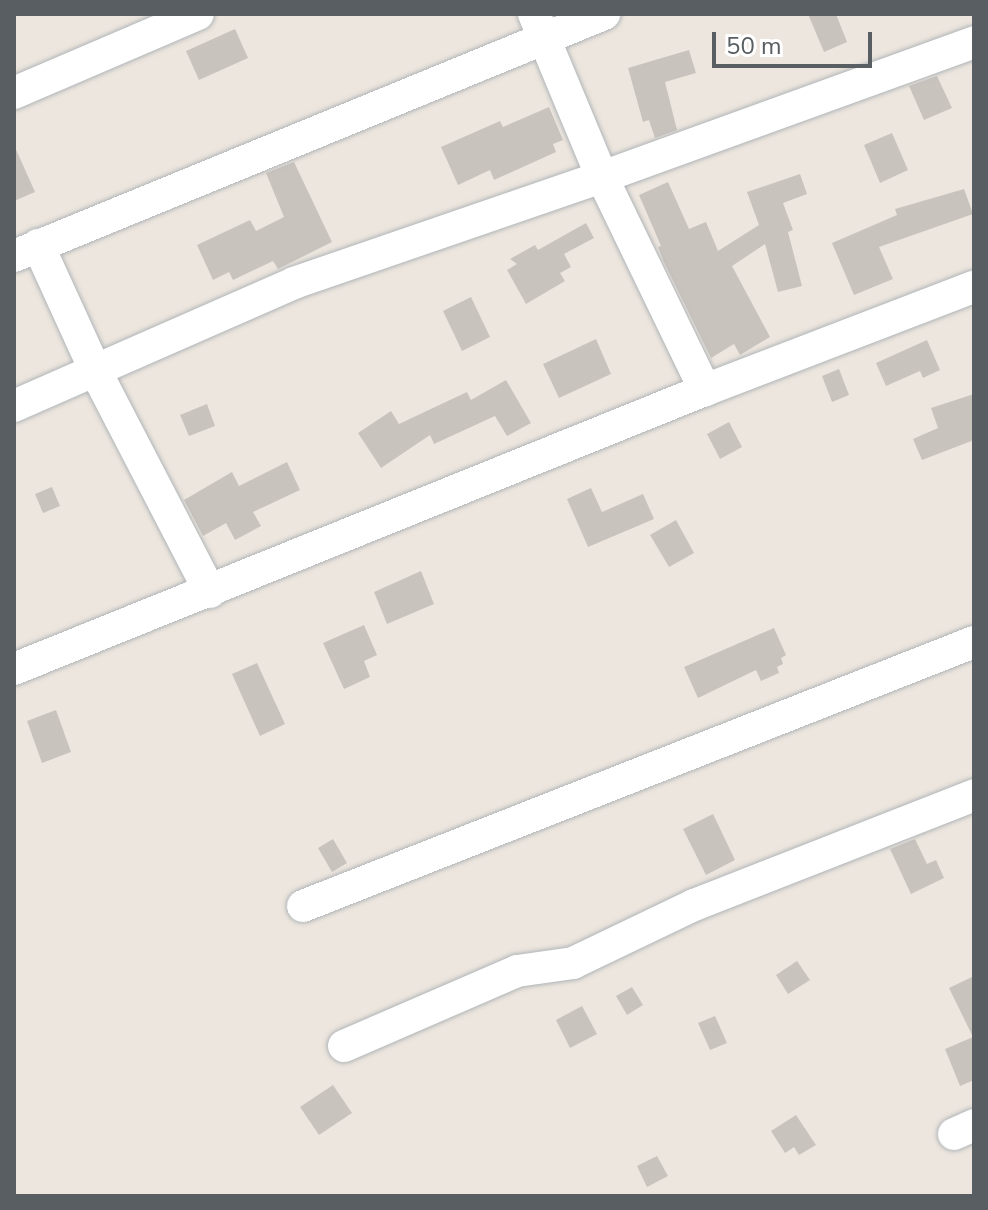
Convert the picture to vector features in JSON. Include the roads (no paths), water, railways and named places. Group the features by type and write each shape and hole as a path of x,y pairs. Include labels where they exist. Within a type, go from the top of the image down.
{"street":[{"path":"14,93 198,14"},
{"path":"210,592 95,370 26,250 539,25 604,14"},
{"path":"539,25 602,177 705,390"},
{"path":"14,406 294,283 602,177 974,42"},
{"path":"14,669 705,390 974,287"},
{"path":"303,906 974,642"},
{"path":"344,1046 517,971 573,963 694,905 974,795"}]}
